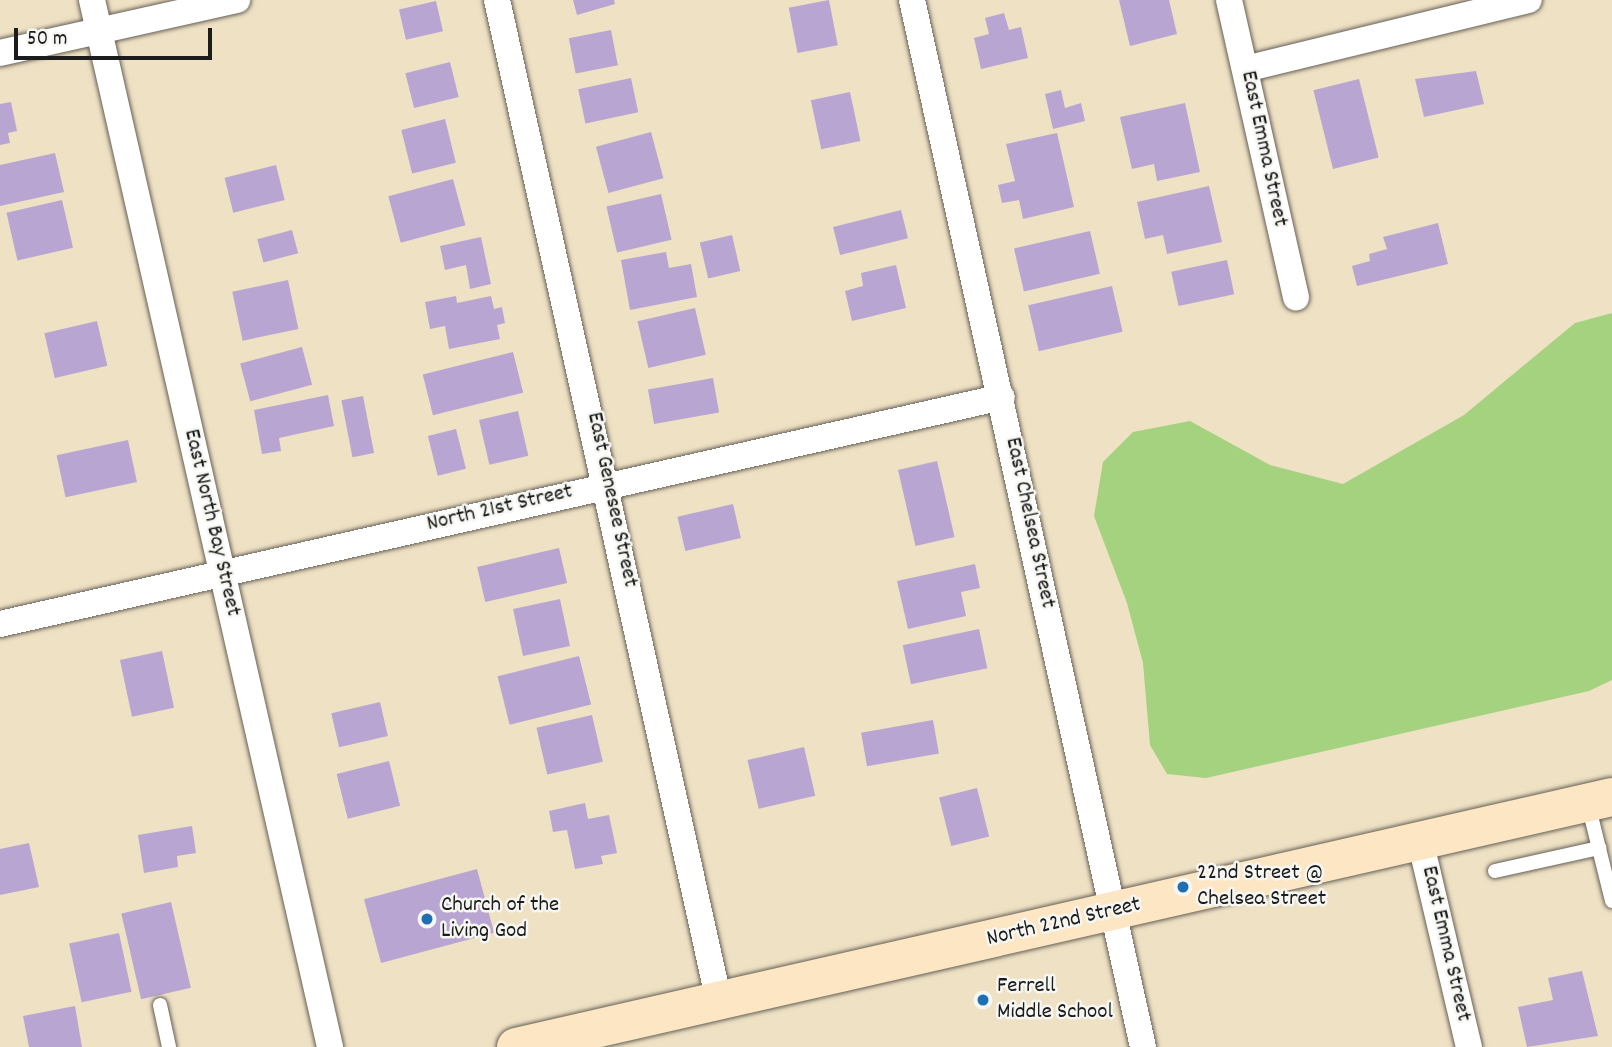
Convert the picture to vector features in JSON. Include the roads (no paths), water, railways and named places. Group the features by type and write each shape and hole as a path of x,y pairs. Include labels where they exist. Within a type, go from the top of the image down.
{"main road":[{"name":"North 22nd Street","path":"516,1047 1600,800"}],"street":[{"name":"East North Bay Street","path":"92,0 330,1047"},
{"path":"0,53 237,0"},
{"name":"East Genesee Street","path":"497,0 608,484 719,1001"},
{"name":"East Chelsea Street","path":"912,0 1002,397 1143,1047"},
{"name":"East Emma Street","path":"1229,0 1296,298"},
{"path":"1245,69 1529,0"},
{"name":"North 21st Street","path":"0,624 608,484 1002,397"},
{"name":"East Emma Street","path":"1420,840 1469,1047"}],"lane":[{"path":"1600,800 1599,848 1612,901"},
{"path":"1494,870 1599,848"},
{"path":"160,1006 169,1047"}],"place":[{"name":"22nd Street @ Chelsea Street","path":"1183,887"},
{"name":"Church of the Living God","path":"427,919"},
{"name":"Ferrell Middle School","path":"983,1000"}]}
